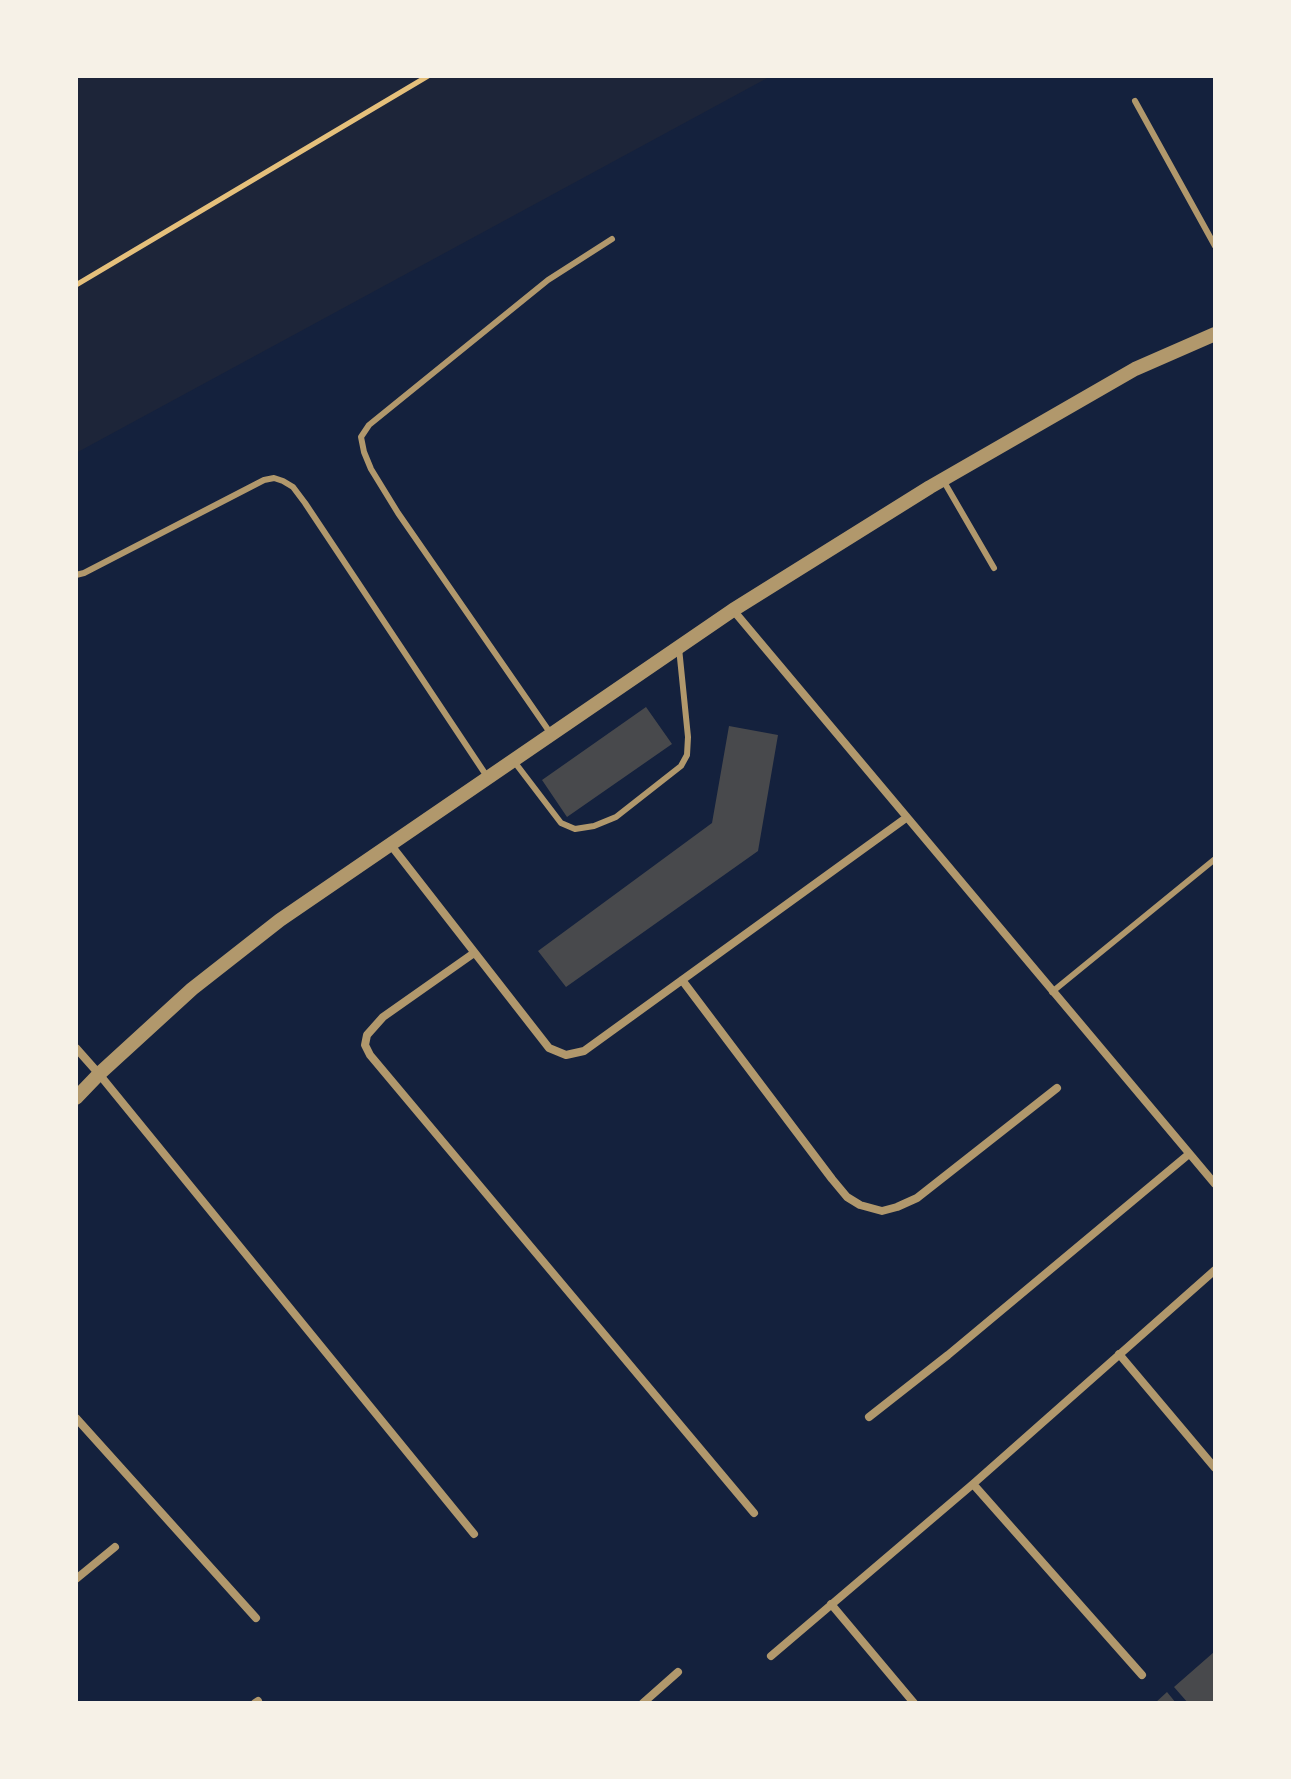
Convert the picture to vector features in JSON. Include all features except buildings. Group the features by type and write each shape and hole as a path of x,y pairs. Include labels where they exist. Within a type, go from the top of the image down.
{"street":[{"path":"76,1098 192,989 280,920 733,610 943,480 1135,369 1215,334"},
{"path":"733,610 1215,1184"},
{"path":"390,844 549,1048 566,1055 584,1051 906,818"},
{"path":"474,953 383,1017 367,1035 365,1045 370,1055 754,1513"},
{"path":"682,980 832,1179 847,1197 860,1205 882,1211 917,1198 1057,1088"},
{"path":"76,1048 474,1534"},
{"path":"869,1417 1189,1154"},
{"path":"771,1656 973,1484 1215,1270"},
{"path":"1119,1354 1215,1468"},
{"path":"76,1418 256,1618"},
{"path":"973,1484 1142,1675"},
{"path":"76,1579 115,1547"},
{"path":"831,1604 914,1703"},
{"path":"643,1703 678,1672"}],"lane":[{"path":"1135,101 1215,246"},
{"path":"551,734 398,513 371,469 361,437 369,425 548,280 612,239"},
{"path":"76,575 264,480 274,478 283,481 293,487 305,503 488,778"},
{"path":"943,480 994,568"},
{"path":"513,760 561,823 575,829 594,826 616,817 681,766 687,755 679,647"},
{"path":"1052,992 1215,859"}],"path":[{"path":"76,285 428,76"}],"shaded area":[{"path":"76,76 771,76 76,453"}]}
